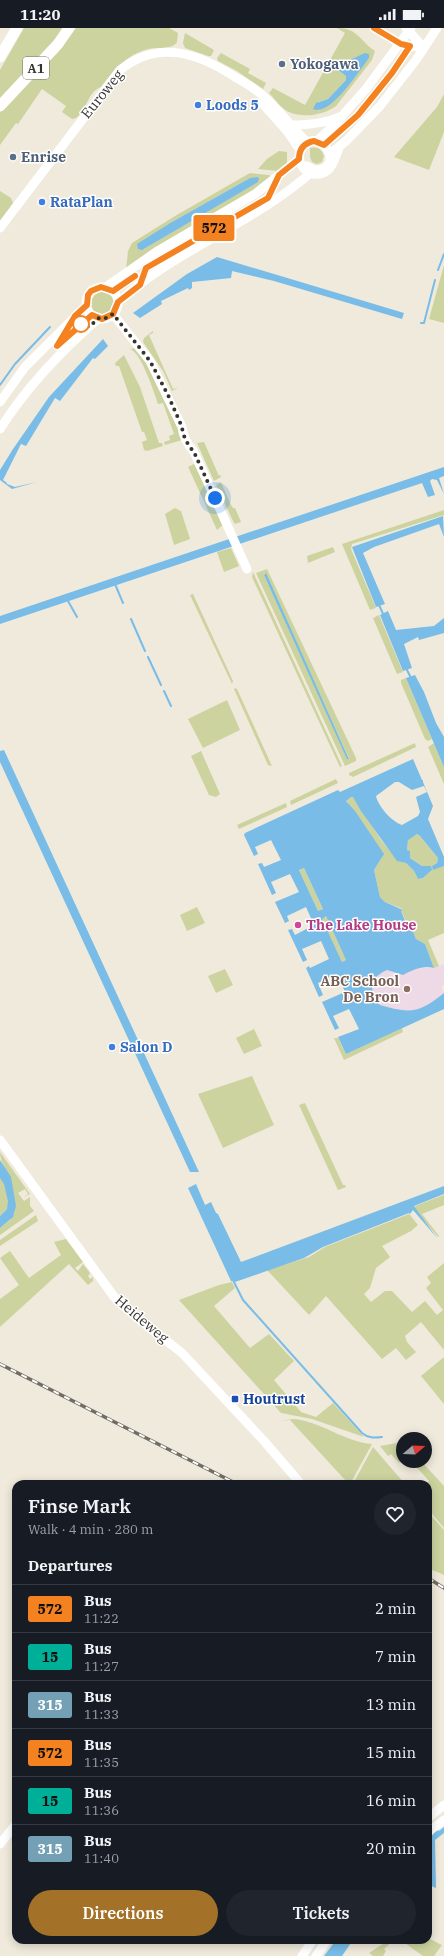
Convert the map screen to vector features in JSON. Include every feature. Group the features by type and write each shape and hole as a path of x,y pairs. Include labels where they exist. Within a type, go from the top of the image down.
{"highway":[{"name":"A1","path":"0,57 17,28"},
{"name":"A1","path":"0,106 58,44 69,28"}],"main road":[{"path":"374,28 401,44 424,48"},
{"path":"302,149 304,160 309,170 322,174 329,166 333,155 380,106 424,48 437,28"},
{"path":"309,170 265,208 195,248 162,269 118,302 113,314 106,318 99,318 92,315 87,305 88,295 91,291 101,287 106,287 156,252 255,194 302,149 317,141 366,89 401,44 409,29 424,48"},
{"name":"Euroweg","path":"0,228 103,90 120,70 130,61 162,51 180,52 219,66 263,95 302,149"},
{"path":"288,128 329,122 340,117"},
{"path":"317,141 327,147 333,155"},
{"path":"106,287 113,291 118,302"},
{"path":"0,402 25,367 87,305"},
{"path":"113,314 150,361 168,395 182,427 183,433 189,446 194,452 247,569"},
{"path":"0,429 36,382 74,341 99,318"},
{"name":"Heideweg","path":"0,1140 115,1298 182,1354 264,1441 298,1480"},
{"path":"432,1815 444,1806"},
{"path":"432,1829 444,1820"},
{"path":"0,1844 12,1829"},
{"path":"302,1956 310,1944"},
{"path":"316,1956 324,1944"}],"shaded area":[{"name":"ABC School De Bron","path":"444,964 444,985 441,986 444,993 428,1006 412,1011 395,1009 380,1005 372,993 372,983 379,974 387,970 403,975 411,970 430,967 434,968"}],"green space":[{"path":"24,28 65,28 0,101 0,70"},
{"path":"76,28 169,28 178,33 177,42 175,45 164,48 148,49 133,55 121,64 101,87 93,92 80,115 76,118 72,119 62,112 66,106 42,89 18,124 16,123 0,145 0,112 57,53"},
{"path":"337,28 350,30 375,51 372,60 336,106 325,112 313,115 299,115 284,109 269,93 273,88 305,105 345,33","holes":["369,58 318,111 318,102 328,99 346,80 346,76 338,70"]},
{"path":"185,33 214,50 211,56 185,48 183,43"},
{"path":"221,53 250,69 248,73 266,83 263,89 237,71 218,61 217,58"},
{"path":"444,94 444,132 429,170 394,157 437,107"},
{"path":"310,148 317,148 322,152 324,156 322,162 317,164 312,162 310,157"},
{"path":"279,151 287,152 287,163 278,171 258,169 267,159"},
{"path":"250,173 275,177 126,270 128,251 132,243 175,216","holes":["250,178 259,180 142,250 172,222"]},
{"path":"0,191 11,198 13,203 0,224"},
{"path":"444,265 444,323 429,319"},
{"path":"104,291 113,297 115,304 112,311 101,315 94,312 90,302 97,292"},
{"path":"153,331 153,333 149,335 173,389 178,388 172,391 163,371 143,342 144,338"},
{"path":"136,348 146,362 182,434 182,440 165,445 164,442 170,440 169,436 174,434 163,403 158,404 143,365 134,352 130,349"},
{"path":"124,355 140,387 159,443 162,443 163,446 147,451 144,450 142,442 147,440 144,432 142,432 119,366 116,366 115,363"},
{"path":"204,442 219,476 221,475 221,477 214,481 197,443"},
{"path":"194,464 224,524 217,530 188,467"},
{"path":"221,482 231,505 235,508 241,522 235,524 233,521 216,485"},
{"path":"175,508 181,511 190,539 174,545 165,514"},
{"path":"444,510 444,515 352,544 351,549 376,608 370,610 342,544"},
{"path":"333,547 335,552 308,563 307,556"},
{"path":"231,548 239,566 224,572 217,552"},
{"path":"267,569 356,758 356,761 345,766 256,573","holes":["265,573 349,758 348,759 264,575"]},
{"path":"253,572 342,766 340,767 252,577"},
{"path":"193,594 233,681 232,684 190,595"},
{"path":"379,615 403,672 397,674 373,618"},
{"path":"406,678 432,739 428,741 425,739 401,683 401,680"},
{"path":"234,689 237,689 272,766 268,765"},
{"path":"227,700 240,730 203,748 188,719"},
{"path":"415,743 416,747 353,777 349,775 349,773"},
{"path":"434,743 444,767 444,784 428,747"},
{"path":"201,751 220,794 216,797 209,795 191,756"},
{"path":"336,779 338,783 291,805 290,801"},
{"path":"353,797 381,840 398,861 406,863 414,871 418,879 423,878 432,870 422,866 410,858 410,851 407,850 408,839 417,834 438,858 437,863 432,866 437,868 444,866 444,933 428,940 439,966 434,968 425,944 416,939 409,923 407,924 401,910 403,909 385,902 380,897 374,870 382,857 346,800"},
{"path":"286,803 287,807 239,829 237,825"},
{"path":"304,868 323,909 318,911 299,870"},
{"path":"197,907 205,923 187,931 180,915"},
{"path":"326,916 346,960 342,962 321,918"},
{"path":"225,969 233,985 216,993 208,976"},
{"path":"402,1028 403,1032 344,1060 334,1038 338,1038 346,1054"},
{"path":"254,1029 262,1046 244,1054 236,1038"},
{"path":"252,1076 274,1125 223,1148 198,1094"},
{"path":"305,1103 343,1185 346,1187 338,1190 299,1105"},
{"path":"0,1152 30,1194 24,1197 28,1194 25,1189 18,1193 24,1201 30,1197 30,1206 34,1211 0,1235 0,1228 10,1220 15,1212 7,1209 0,1216 0,1168 12,1185 0,1157"},
{"path":"444,1195 444,1205 422,1214 439,1236 438,1237 416,1211 415,1206"},
{"path":"409,1214 418,1225 411,1231 382,1246 390,1257 376,1268 370,1288 364,1294 371,1302 385,1291 392,1291 412,1312 425,1301 437,1315 443,1310 426,1288 431,1283 427,1277 444,1263 444,1350 421,1322 405,1336 407,1342 416,1352 406,1360 396,1348 382,1359 326,1296 309,1315 267,1270 309,1257 325,1247"},
{"path":"36,1215 38,1221 0,1246 0,1240"},
{"path":"66,1239 83,1262 75,1268 78,1271 83,1264 90,1273 88,1276 90,1279 93,1277 93,1281 88,1285 69,1264 0,1327 0,1299 19,1285 0,1258 10,1251 29,1278 61,1255 54,1242"},
{"path":"232,1282 235,1288 214,1306 250,1348 269,1334 294,1361 274,1380 301,1412 316,1417 333,1403 364,1437 312,1419 281,1413 179,1300 219,1285"},
{"path":"444,1357 444,1404 421,1376"},
{"path":"293,1419 313,1423 352,1440 372,1444 352,1480 345,1480 290,1420 280,1421"},
{"path":"396,1443 396,1460 391,1454 388,1456 380,1446"},
{"path":"373,1447 402,1480 355,1480"},
{"path":"417,1468 427,1468 444,1486 444,1528 432,1514 432,1480 428,1480"},
{"path":"432,1516 444,1530 444,1575 432,1570"},
{"path":"432,1940 442,1945 434,1956 423,1956 406,1944 432,1944"},
{"path":"382,1944 390,1944 384,1949 386,1951 383,1956 373,1956 369,1953"}],"water":[{"path":"365,53 369,54 369,58 336,100 320,110 313,109 316,103 328,99 346,80 346,76 338,70 337,66"},
{"path":"250,178 259,178 258,182 142,250 138,249 137,244 172,222"},
{"path":"217,257 404,313 402,319 274,281 232,271 231,278 192,282 192,288 189,290 188,288 161,301 162,304 140,318 133,313 187,274"},
{"path":"103,339 108,346 95,359 93,358 60,401 55,398 26,446 21,444 3,480 7,484 15,487 37,482 12,489 0,480 0,470 49,397"},
{"path":"444,467 444,476 439,478 444,494 437,480 432,479 430,481 435,495 428,497 422,483 0,624 0,616"},
{"path":"443,516 444,537 439,524 374,547 363,553 385,604 376,607 352,547"},
{"path":"266,573 349,759 347,759 264,575"},
{"path":"388,611 396,630 434,626 444,618 444,633 419,640 418,637 404,644 412,668 403,671 380,615"},
{"path":"415,675 424,692 436,723 444,737 444,767 406,678"},
{"path":"4,750 199,1172 190,1172 0,762 0,751"},
{"path":"413,759 433,806 428,819 444,857 444,866 433,870 432,866 437,863 438,858 420,836 417,834 408,840 407,850 410,851 410,858 422,866 431,866 432,870 423,878 418,879 414,871 406,863 397,861 361,811 353,797 346,801 355,811 384,854 374,870 380,897 385,902 403,910 401,911 406,923 409,922 416,939 425,944 434,968 422,968 403,975 387,970 381,973 376,977 372,985 376,999 380,1005 400,1010 414,1010 428,1005 444,993 444,1009 346,1054 338,1037 359,1029 349,1009 333,1016 339,1028 335,1030 322,1002 345,992 337,974 318,983 323,995 319,997 306,968 309,966 310,968 329,959 321,941 302,949 307,960 303,962 288,930 292,929 295,935 314,925 306,907 287,916 289,921 285,923 275,902 299,892 290,874 271,882 276,893 272,895 258,864 262,863 264,867 281,860 271,840 255,847 258,854 254,856 244,835 245,833 338,790 340,792","holes":["395,782 399,782 412,790 424,786 427,792 416,797 420,812 418,816 402,825 394,821 386,813 376,796","304,868 323,909 318,911 299,870","326,916 346,960 342,962 322,919"]},
{"path":"0,1160 11,1177 16,1206 13,1217 0,1228 0,1216 7,1209 8,1201 4,1184 0,1178"},
{"path":"196,1184 205,1205 211,1202 216,1213 218,1214 241,1262 444,1186 444,1194 414,1206 437,1238 413,1210 410,1214 420,1226 409,1213 323,1247 304,1258 235,1282 231,1281 188,1188"},
{"path":"444,1827 444,1833 435,1840 436,1888 432,1886 432,1836 437,1830 439,1831"},
{"path":"333,1944 350,1944 342,1956 324,1956"}],"waterway":[{"path":"438,270 444,254"},
{"path":"421,323 424,323 435,280"},
{"path":"0,385 15,364 50,327"},
{"path":"115,584 123,603"},
{"path":"68,601 77,617"},
{"path":"379,605 384,616"},
{"path":"131,619 145,651"},
{"path":"148,657 161,685"},
{"path":"406,668 411,678"},
{"path":"164,691 171,706"},
{"path":"234,1282 243,1300 362,1433 371,1437 382,1437"}],"railway":[{"path":"0,1364 229,1480"},
{"path":"432,1580 444,1588"}],"bus line":[{"name":"572","path":"135,276 113,291 106,287 101,287 91,291 88,295 87,305 75,316 57,346 92,315 102,319 110,317 116,311 118,302 140,285 146,268 161,258 268,198 279,175 299,159 300,150 304,144 307,142 317,141 324,145 339,130 358,115 392,73 410,46 401,44 374,28"}],"place":[{"name":"Yokogawa","path":"282,64"},
{"name":"Loods 5","path":"198,105"},
{"name":"Enrise","path":"13,157"},
{"name":"RataPlan","path":"42,202"},
{"name":"The Lake House","path":"298,925"},
{"name":"ABC School De Bron","path":"407,989"},
{"name":"Salon D","path":"112,1047"},
{"name":"Houtrust","path":"235,1399"}],"route":[{"path":"81,324 89,327 99,318 102,319 110,317 113,314 134,339 150,361 168,395 182,427 183,433 189,446 194,452 215,498"}]}
